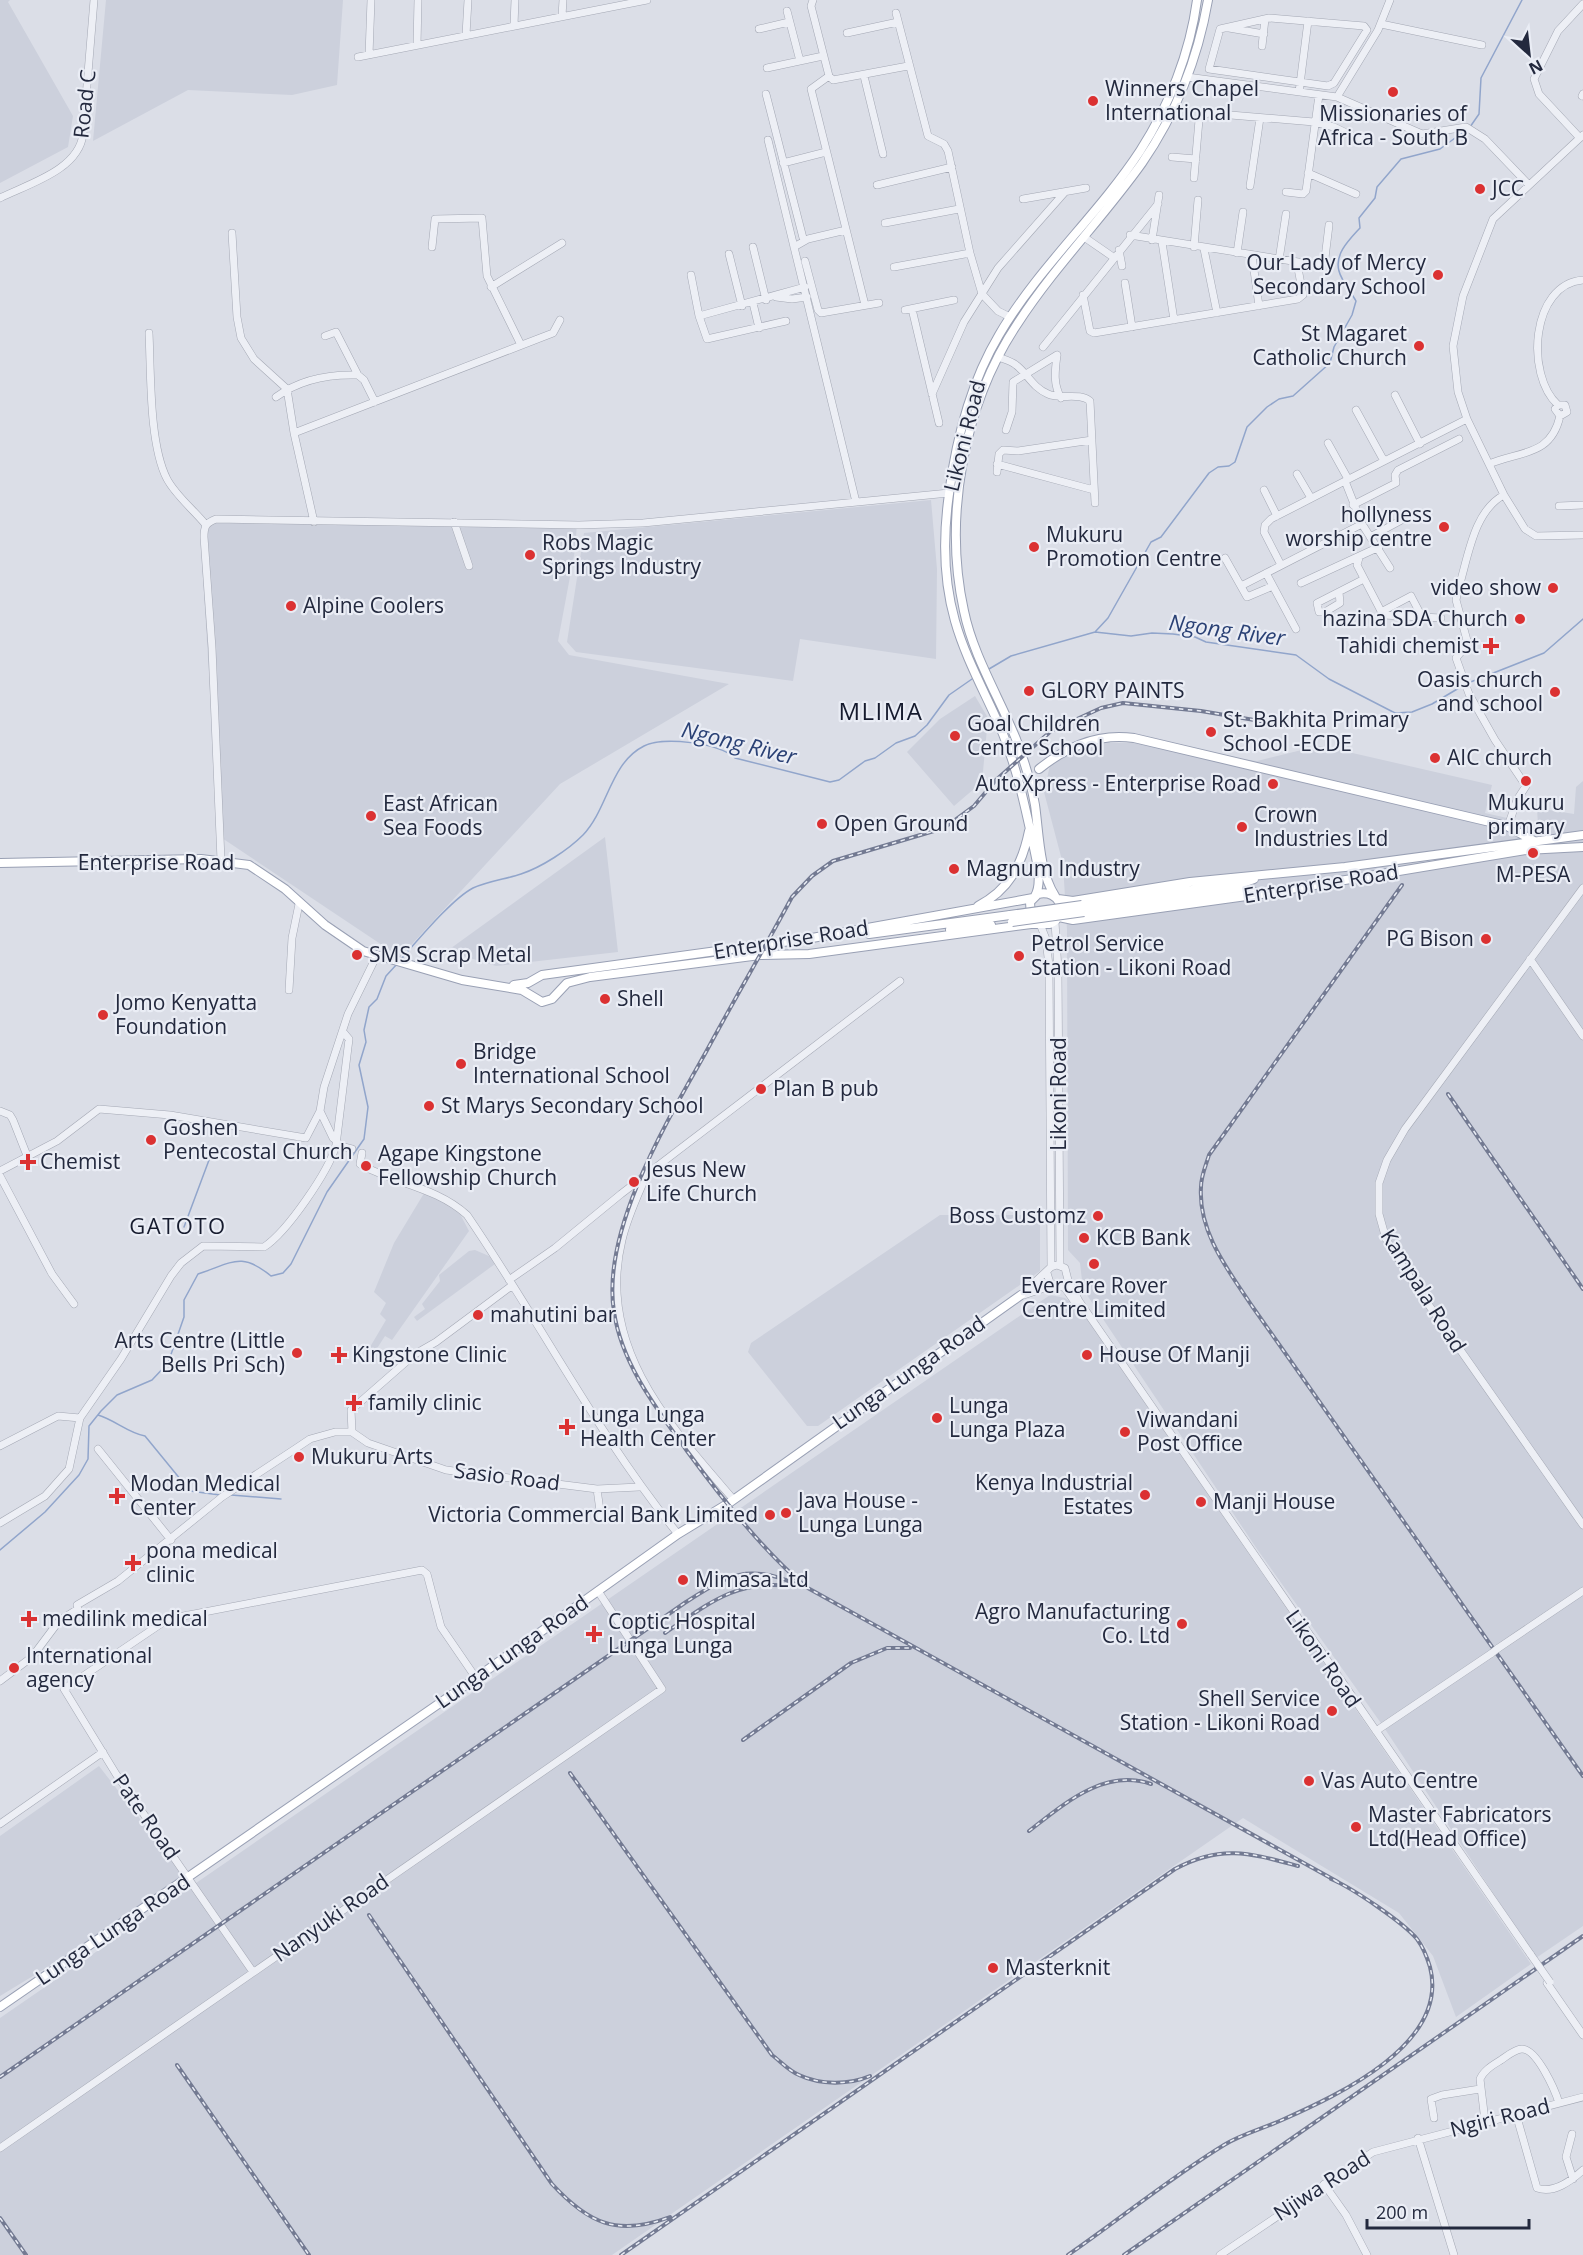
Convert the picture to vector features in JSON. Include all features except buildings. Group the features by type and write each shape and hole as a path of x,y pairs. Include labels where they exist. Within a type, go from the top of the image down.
{"main road":[{"name":"Likoni Road","path":"1034,897 1038,884 1030,827 1021,791 955,621 948,591 945,549 949,493 961,432 975,384 1010,317 1133,160 1183,76 1197,0"},
{"name":"Likoni Road","path":"1057,898 1049,883 1027,768 971,636 960,592 957,516 964,464 978,405 998,357 1018,322 1148,153 1204,24 1208,0"},
{"path":"1021,791 1039,769 1079,745 1100,738 1120,736 1192,750 1508,826 1534,841"},
{"path":"1015,771 1027,768 1039,769"},
{"path":"966,911 989,900 1012,878 1022,858 1030,827"},
{"name":"Enterprise Road","path":"1057,898 1073,901 1190,882 1345,867 1583,835"},
{"name":"Enterprise Road","path":"1057,919 1073,920 1261,894 1526,850 1583,847"},
{"name":"Enterprise Road","path":"0,863 221,860 249,865 285,889 299,904 363,951 462,980 506,986"},
{"path":"812,938 828,939 1232,885 1260,875"},
{"path":"1038,884 1044,886 1049,883"},
{"path":"809,954 837,946 1244,890 1261,894"},
{"path":"1043,893 1057,898 1061,906 1057,919 1039,924 1029,912 1034,897 1043,893"},
{"name":"Enterprise Road","path":"548,976 812,938 1034,897"},
{"name":"Enterprise Road","path":"557,991 571,981 626,972 760,955 809,954 1039,924"},
{"path":"506,986 532,995 540,1001 546,1001 554,997 557,991 556,982 548,976 539,976 531,986 532,995"},
{"path":"506,986 534,980"},
{"name":"Lunga Lunga Road","path":"0,2007 476,1678 1021,1295"}],"street":[{"name":"Road C","path":"0,198 66,164 79,151 83,134 94,0"},
{"path":"369,55 371,0"},
{"path":"417,45 418,0"},
{"path":"466,34 468,0"},
{"path":"514,25 515,0"},
{"path":"562,16 563,0"},
{"path":"358,57 562,16 611,3 647,0"},
{"path":"813,0 811,6 823,56 829,76 833,80 908,66"},
{"path":"1337,97 1381,24 1390,0"},
{"path":"1583,4 1558,31 1534,79 1539,94 1581,136 1493,219 1480,246 1457,316 1453,362 1458,392 1467,419 1504,495 1525,529 1533,535 1583,535"},
{"path":"787,11 800,61"},
{"path":"896,13 928,136 944,144 952,167 959,209 982,294 998,311 1010,317"},
{"path":"1262,46 1265,19"},
{"path":"1265,19 1308,21 1364,26 1367,30 1334,83 1328,86 1213,72 1209,66 1218,31 1224,27 1265,19"},
{"path":"1299,92 1308,21"},
{"path":"759,29 789,22"},
{"path":"847,33 898,22"},
{"path":"1381,24 1482,45"},
{"path":"1224,27 1264,34"},
{"path":"767,68 823,56"},
{"path":"829,76 811,89 865,305"},
{"path":"864,76 883,154"},
{"path":"1183,76 1337,97 1414,132 1429,134 1462,126 1474,130 1529,185"},
{"path":"766,93 805,238"},
{"path":"1286,192 1305,193 1319,94"},
{"path":"1194,178 1199,120 1207,113 1314,122 1334,127 1367,143"},
{"path":"1250,186 1260,118"},
{"path":"768,140 856,502"},
{"path":"783,163 826,152"},
{"path":"1172,157 1196,159"},
{"path":"877,185 952,167"},
{"path":"1308,173 1356,194"},
{"path":"1023,199 1086,188"},
{"path":"932,394 964,322 1003,261 1015,252 1065,192"},
{"path":"1152,240 1159,195"},
{"path":"1194,247 1198,200"},
{"path":"1043,347 1130,235 1158,204"},
{"path":"885,223 959,209"},
{"path":"1237,253 1243,212"},
{"path":"1279,260 1286,214"},
{"path":"432,247 435,219 480,217 484,224 486,272 491,287 521,345"},
{"path":"1130,235 1203,249 1317,265 1324,260 1329,225"},
{"path":"793,243 805,238 846,230"},
{"path":"232,233 237,317 241,338 254,358 287,389 294,433 314,522"},
{"path":"1084,237 1113,257"},
{"path":"1162,242 1174,320"},
{"path":"491,287 562,243"},
{"path":"753,247 766,300"},
{"path":"1203,249 1217,313"},
{"path":"1119,250 1122,266"},
{"path":"729,254 742,306"},
{"path":"894,267 970,254"},
{"path":"1252,256 1259,306"},
{"path":"805,261 819,312 879,303"},
{"path":"1083,295 1091,333 1132,327 1302,297 1297,263"},
{"path":"691,276 699,316 708,339 786,321"},
{"path":"1489,464 1549,441 1556,432 1560,416 1567,412 1568,408 1565,405 1558,405 1545,389 1539,371 1536,344 1539,329 1558,291 1569,283 1583,280"},
{"path":"1125,284 1132,327"},
{"path":"699,316 766,300 805,287"},
{"path":"776,297 792,299 807,297"},
{"path":"939,423 908,310 954,300"},
{"path":"753,303 759,328"},
{"path":"1069,313 1072,324"},
{"path":"294,433 553,333 560,320"},
{"path":"325,336 333,332 338,335 358,375 364,381 375,402"},
{"path":"149,333 156,437 162,468 168,481 206,525"},
{"path":"1006,430 1012,412 1011,384 1057,356 1055,379 1061,398"},
{"path":"998,357 1016,365 1040,390 1061,398 1084,397 1090,401 1095,503"},
{"path":"276,397 287,389 318,379 358,375"},
{"path":"1395,395 1420,444"},
{"path":"1356,410 1384,461"},
{"path":"1281,565 1264,532 1268,522 1467,419"},
{"path":"1092,440 1029,449 1003,450 999,454 997,468 1094,490"},
{"path":"1353,505 1395,483 1395,473 1407,465 1459,440"},
{"path":"1328,443 1346,480 1353,505 1362,524 1379,547 1390,568"},
{"path":"1400,454 1407,465"},
{"path":"1297,474 1311,498"},
{"path":"1264,490 1277,516"},
{"path":"221,860 212,648 204,537 206,525 216,519 579,525 643,522 949,493"},
{"path":"1504,495 1492,503 1481,517 1458,590 1456,600 1468,644 1456,658 1461,678 1469,694 1495,740 1526,786 1517,800 1508,826"},
{"path":"1559,506 1583,505"},
{"path":"1370,537 1411,515"},
{"path":"454,522 470,566"},
{"path":"1241,586 1362,524"},
{"path":"1301,583 1379,547"},
{"path":"1225,558 1250,597 1273,586"},
{"path":"1359,558 1357,564 1381,612 1389,616 1442,618"},
{"path":"1266,573 1296,629"},
{"path":"1339,592 1364,579"},
{"path":"1381,612 1411,596 1422,617"},
{"name":"Kampala Road","path":"1583,888 1405,1129 1382,1171 1377,1202 1386,1239 1414,1284 1583,1526"},
{"path":"289,990 292,938 299,904"},
{"name":"Likoni Road","path":"1057,919 1060,1265"},
{"path":"1039,924 1046,939 1049,966 1048,1280 1056,1286 1068,1280 1067,1271 1060,1265 1049,1270"},
{"path":"0,1171 57,1141 99,1109 170,1115 304,1139 309,1134 320,1111 324,1087 344,1033 348,1014 377,955"},
{"path":"1530,959 1583,1035"},
{"path":"509,1280 555,1248 646,1174 900,981"},
{"path":"0,1523 32,1506 57,1486 72,1463 72,1449 80,1418 121,1359 181,1263 203,1246 264,1247 282,1233 326,1170 337,1143 349,1039 344,1033"},
{"path":"0,1111 10,1115 13,1120 28,1158"},
{"path":"320,1111 337,1143 352,1149"},
{"path":"363,1153 360,1164 363,1166 390,1178 419,1186 462,1210 535,1320 596,1422 639,1487 678,1534"},
{"path":"646,1174 623,1234 617,1270 617,1291 625,1342 647,1391 733,1498"},
{"path":"0,1176 52,1274 74,1304"},
{"name":"Lunga Lunga Road","path":"1021,1295 1049,1270"},
{"name":"Likoni Road","path":"1068,1280 1079,1301 1583,2035"},
{"name":"Likoni Road","path":"1056,1286 1065,1288 1086,1315 1530,1955"},
{"name":"Lunga Lunga Road","path":"1021,1295 1056,1286"},
{"path":"0,1681 32,1658 60,1621 78,1610 77,1605 118,1581 225,1495 310,1439 335,1432 352,1432 351,1410 360,1400 402,1369 415,1354 436,1342 493,1298 510,1287 513,1288"},
{"path":"0,1446 58,1416 80,1418"},
{"name":"Sasio Road","path":"352,1432 369,1443 446,1470 597,1488 639,1487"},
{"path":"98,1449 171,1540"},
{"path":"597,1488 601,1518"},
{"name":"Pate Road","path":"253,1972 103,1752 64,1689 168,1619 422,1570 427,1575 441,1627 476,1678"},
{"name":"Nanyuki Road","path":"0,2148 662,1689 598,1591"},
{"path":"1376,1731 1583,1591"},
{"path":"0,1824 103,1752"},
{"name":"Likoni Road","path":"1548,1982 1583,2029"},
{"path":"1485,2121 1480,2079 1490,2066 1518,2050 1525,2049 1532,2054 1549,2079 1559,2103"},
{"path":"1434,2118 1431,2099 1442,2094 1480,2089"},
{"name":"Ngiri Road","path":"1418,2138 1583,2097"},
{"path":"1516,2114 1537,2188 1544,2190 1565,2185 1583,2170"},
{"path":"1572,2134 1566,2157 1573,2179"},
{"path":"1418,2138 1454,2255"},
{"name":"Njiwa Road","path":"1220,2255 1373,2152 1418,2138"},
{"path":"1324,2184 1346,2215 1367,2255"}],"shaded area":[{"path":"0,0 10,0 8,2 73,116 68,147 0,183"},
{"path":"106,0 343,0 337,85 292,95 188,90 93,141"},
{"path":"931,500 937,569 936,659 800,639 793,681 576,652 567,642 584,533"},
{"path":"213,520 577,523 575,550 558,641 569,655 729,684 560,784 400,957 219,836 202,562 202,529"},
{"name":"Goal Children Centre School","path":"975,696 988,718 982,782 954,806 907,752 940,719"},
{"path":"1107,743 1134,743 1257,761 1318,746 1335,749 1492,785 1485,813 1538,825 1537,808 1574,814 1576,787 1583,781 1583,1926 1536,1958 1383,1726 1257,1549 1083,1289 1080,1263 1068,1250 1067,930 1063,864 1044,792 1050,765 1079,749"},
{"path":"605,837 618,952 496,966 447,951"},
{"path":"426,1190 459,1212 469,1231 392,1340 385,1336 376,1350 370,1347 386,1320 380,1314 386,1303 374,1292 394,1243"},
{"path":"940,1215 1040,1215 1040,1271 818,1426 807,1426 748,1352 751,1343"},
{"path":"475,1250 489,1256 495,1264 417,1321 414,1317 425,1309 422,1304 440,1281 439,1275 469,1251"},
{"path":"1050,1295 1065,1298 1081,1310 1531,1964 1456,2017 1433,1956 1399,1913 1243,1818 612,2255 0,2255 0,2018"},
{"path":"99,1766 185,1877 84,1945 0,1996 0,1836"}],"waterway":[{"path":"1470,127 1479,114 1481,78 1522,0"},
{"path":"1095,632 1108,618 1151,542 1161,537 1209,473 1218,467 1229,466 1235,462 1247,427 1267,407 1279,399 1293,396 1330,363 1334,347 1352,315 1356,301 1340,275 1339,259 1344,247 1360,228 1359,218 1375,198 1377,187 1401,159 1440,149 1466,130"},
{"name":"Ngong River","path":"1468,683 1544,653 1583,619"},
{"name":"Ngong River","path":"989,669 1011,656 1095,632 1131,636 1152,633 1195,637 1206,642 1296,655 1329,679 1395,713 1412,712 1432,704 1464,685"},
{"name":"Ngong River","path":"402,958 436,920 465,893 473,888 537,867 577,841 598,813 624,763 644,746 677,741 704,745 717,748 735,758 830,782 839,780 896,743 915,736 927,725 949,695 972,679"},
{"name":"Ngong River","path":"0,1550 45,1512 79,1475 88,1459 89,1426 101,1411 117,1395 152,1380 168,1363 184,1317 184,1300 198,1274 228,1263 244,1261 261,1268 271,1276 283,1273 291,1264 327,1192 364,1139 368,1107 359,1065 366,1042 364,1030 369,1007 377,999 386,976 397,964"},
{"path":"184,1227 212,1152"},
{"path":"98,1415 145,1436 190,1491 220,1495"},
{"path":"231,1495 281,1499"}],"railway":[{"path":"1290,726 1201,711 1123,703 1101,708 1051,731 996,780 974,806 944,828 833,861 812,876 792,897 656,1143 627,1212 617,1247 613,1280 614,1312 625,1350 653,1403 728,1504 774,1557 806,1587 1338,1882"},
{"path":"1402,885 1209,1155 1201,1183 1204,1220 1216,1250 1233,1279 1583,1776"},
{"path":"1448,1094 1583,1289"},
{"path":"0,2077 686,1602 727,1579 751,1573 764,1574 796,1584"},
{"path":"665,1633 709,1604 738,1590 754,1586 790,1586"},
{"path":"743,1740 851,1663 887,1648 910,1648"},
{"path":"570,1773 772,2055 795,2073 816,2081 844,2082 870,2076"},
{"path":"1029,1831 1071,1800 1101,1785 1134,1780 1151,1784"},
{"path":"621,2255 1175,1869 1207,1856 1236,1853 1265,1857 1298,1866"},
{"path":"1068,2255 1224,2145 1305,2109 1359,2081 1407,2043 1423,2020 1432,1995 1430,1967 1425,1952 1410,1932 1389,1915 1351,1889 1331,1879"},
{"path":"369,1915 552,2184 578,2208 605,2223 634,2226 670,2217"},
{"path":"1124,2255 1583,1936"},
{"path":"177,2065 309,2255"},
{"path":"0,2218 26,2255"}],"place":[{"name":"Missionaries of Africa - South B","path":"1393,92"},
{"name":"Winners Chapel International","path":"1093,101"},
{"name":"JCC","path":"1480,189"},
{"name":"Our Lady of Mercy Secondary School","path":"1438,275"},
{"name":"St Magaret Catholic Church","path":"1419,346"},
{"name":"hollyness worship centre","path":"1444,527"},
{"name":"Mukuru Promotion Centre","path":"1034,547"},
{"name":"Robs Magic Springs Industry","path":"530,555"},
{"name":"video show","path":"1553,588"},
{"name":"Alpine Coolers","path":"291,606"},
{"name":"hazina SDA Church","path":"1520,619"},
{"name":"Tahidi chemist","path":"1491,646"},
{"name":"GLORY PAINTS","path":"1029,691"},
{"name":"Oasis church and school","path":"1555,692"},
{"name":"St. Bakhita Primary School -ECDE","path":"1211,732"},
{"name":"Goal Children Centre School","path":"955,736"},
{"name":"AIC church","path":"1435,758"},
{"name":"Mukuru primary","path":"1526,781"},
{"name":"AutoXpress - Enterprise Road","path":"1273,784"},
{"name":"East African Sea Foods","path":"371,816"},
{"name":"Open Ground","path":"822,824"},
{"name":"Crown Industries Ltd","path":"1242,827"},
{"name":"M-PESA","path":"1533,853"},
{"name":"Magnum Industry","path":"954,869"},
{"name":"PG Bison","path":"1486,939"},
{"name":"SMS Scrap Metal","path":"357,955"},
{"name":"Petrol Service Station - Likoni Road","path":"1019,956"},
{"name":"Shell","path":"605,999"},
{"name":"Jomo Kenyatta Foundation","path":"103,1015"},
{"name":"Bridge International School","path":"461,1064"},
{"name":"Plan B pub","path":"761,1089"},
{"name":"St Marys Secondary School","path":"429,1106"},
{"name":"Goshen Pentecostal Church","path":"151,1140"},
{"name":"Chemist","path":"28,1162"},
{"name":"Agape Kingstone Fellowship Church","path":"366,1166"},
{"name":"Jesus New Life Church","path":"634,1182"},
{"name":"Boss Customz","path":"1098,1216"},
{"name":"KCB Bank","path":"1084,1238"},
{"name":"Evercare Rover Centre Limited","path":"1094,1264"},
{"name":"mahutini bar","path":"478,1315"},
{"name":"Arts Centre (Little Bells Pri Sch)","path":"297,1353"},
{"name":"Kingstone Clinic","path":"339,1355"},
{"name":"House Of Manji","path":"1087,1355"},
{"name":"family clinic","path":"354,1403"},
{"name":"Lunga Lunga Plaza","path":"937,1418"},
{"name":"Lunga Lunga Health Center","path":"567,1427"},
{"name":"Viwandani Post Office","path":"1125,1432"},
{"name":"Mukuru Arts","path":"299,1457"},
{"name":"Kenya Industrial Estates","path":"1145,1495"},
{"name":"Modan Medical Center","path":"117,1496"},
{"name":"Manji House","path":"1201,1502"},
{"name":"Java House - Lunga Lunga","path":"786,1513"},
{"name":"Victoria Commercial Bank Limited","path":"770,1515"},
{"name":"pona medical clinic","path":"133,1563"},
{"name":"Mimasa Ltd","path":"683,1580"},
{"name":"medilink medical","path":"29,1619"},
{"name":"Agro Manufacturing Co. Ltd","path":"1182,1624"},
{"name":"Coptic Hospital Lunga Lunga","path":"594,1634"},
{"name":"International agency","path":"14,1668"},
{"name":"Shell Service Station - Likoni Road","path":"1332,1711"},
{"name":"Vas Auto Centre","path":"1309,1781"},
{"name":"Master Fabricators Ltd(Head Office)","path":"1356,1827"},
{"name":"Masterknit","path":"993,1968"}],"district":[{"name":"MLIMA","path":"881,712"},
{"name":"GATOTO","path":"178,1226"}]}
